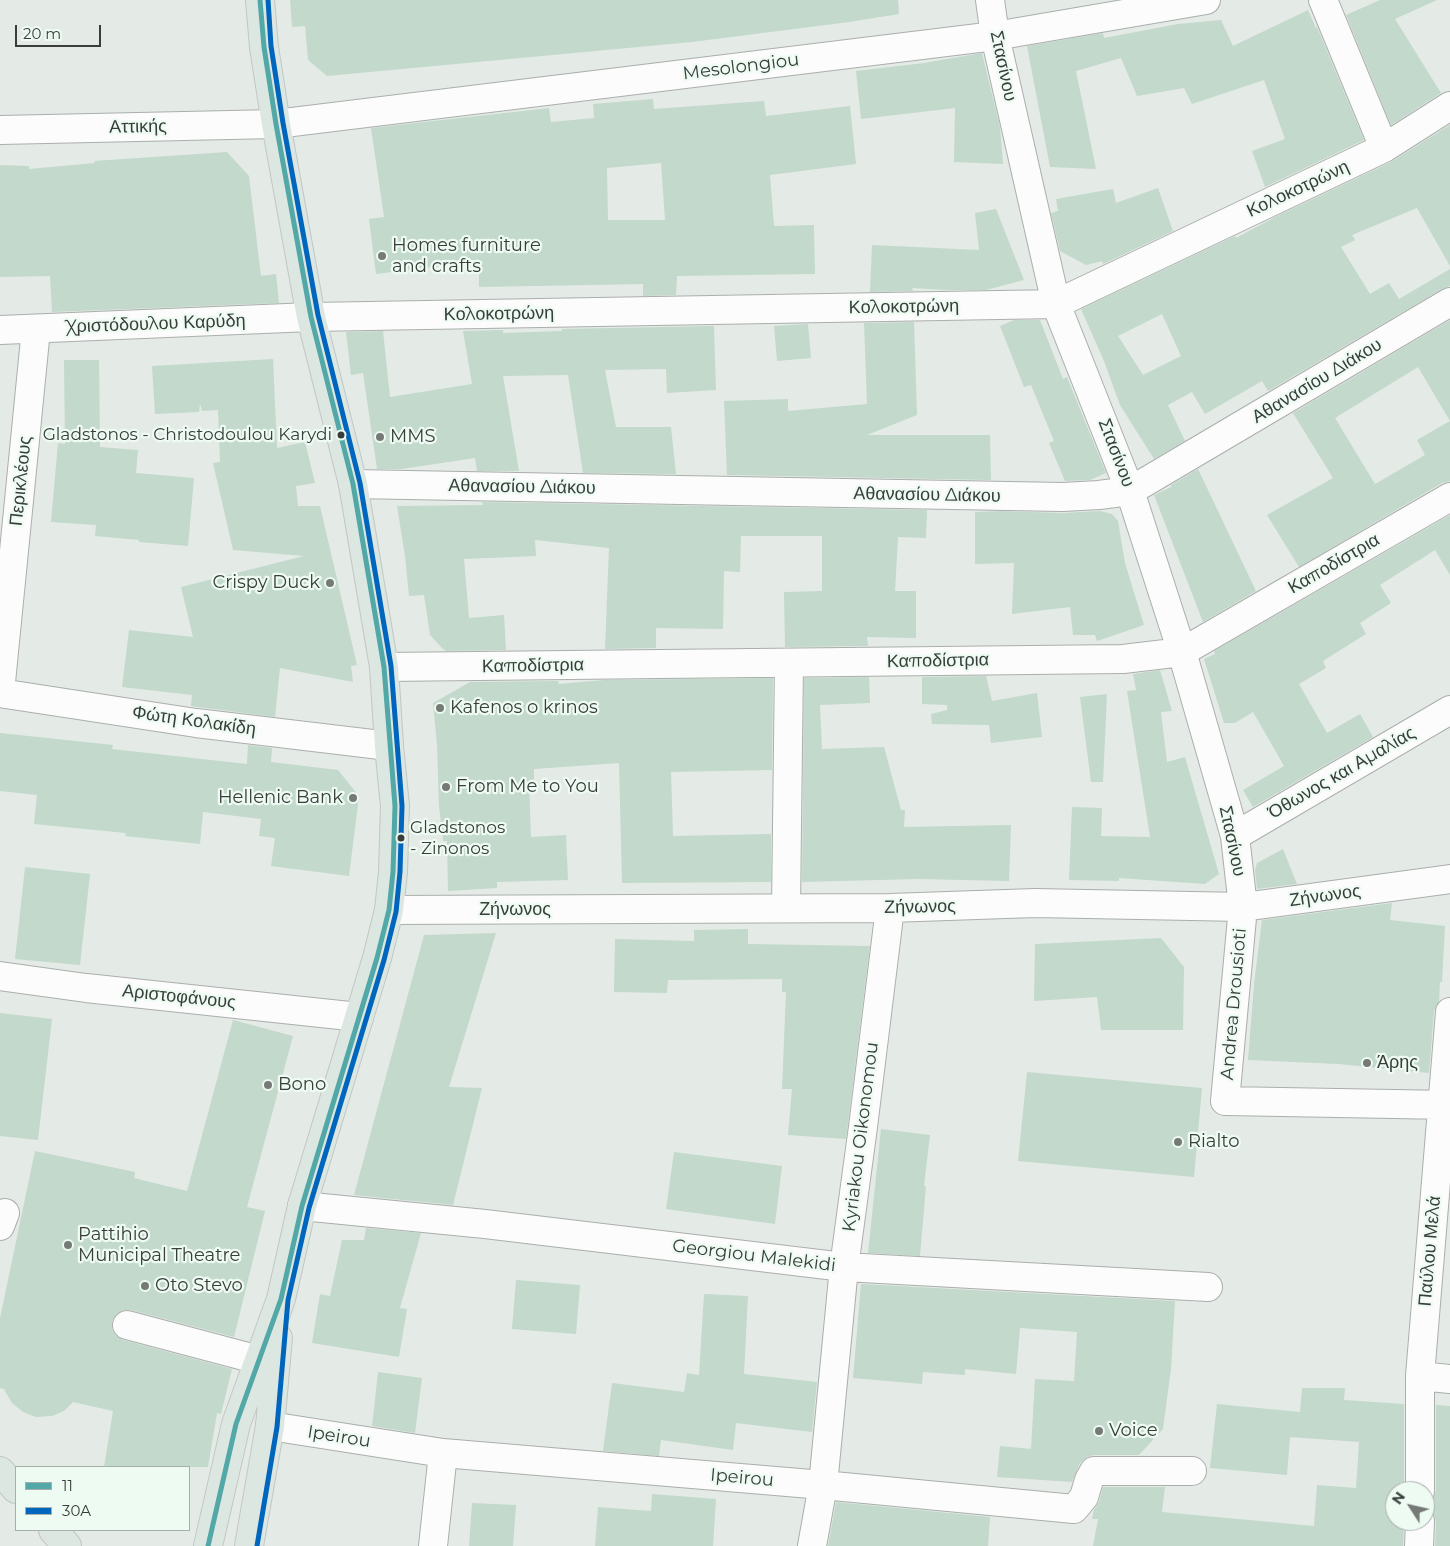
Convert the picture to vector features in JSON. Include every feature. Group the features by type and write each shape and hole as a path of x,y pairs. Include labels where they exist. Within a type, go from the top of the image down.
{"main road":[{"path":"208,1546 236,1424 281,1300 302,1206 389,910 393,872 395,806 384,667 352,484 311,317 276,124 264,47 260,0"},
{"path":"249,1546 270,1426 281,1300"},
{"path":"0,1471 15,1489"},
{"path":"54,1531 67,1546"}],"street":[{"name":"Στασίνου","path":"990,0 995,36 1056,304 1130,491 1182,652 1235,836 1243,907"},
{"name":"Mesolongiou","path":"276,124 995,36 1206,0"},
{"path":"1323,0 1384,148"},
{"name":"Κολοκοτρώνη","path":"311,317 1056,304 1384,148 1450,106"},
{"name":"Αττικής","path":"0,130 276,124"},
{"name":"Αθανασίου Διάκου","path":"352,484 1064,498 1130,491 1450,302"},
{"name":"Χριστόδουλου Καρύδη","path":"0,330 311,317"},
{"name":"Περικλέους","path":"0,693 36,328"},
{"name":"Καποδίστρια","path":"384,667 1123,659 1182,652 1450,497"},
{"path":"786,908 789,663"},
{"name":"Φώτη Κολακίδη","path":"0,693 196,723 389,746"},
{"name":"Όθωνος και Αμαλίας","path":"1235,836 1450,710"},
{"name":"Ζήνωνος","path":"389,910 890,908 1035,903 1243,907 1450,879"},
{"name":"Andrea Drousioti","path":"1243,907 1225,1101 1446,1105"},
{"name":"Kyriakou Oikonomou","path":"812,1546 823,1485 844,1267 890,908"},
{"name":"Αριστοφάνους","path":"0,976 86,988 359,1017"},
{"name":"Παύλου Μελά","path":"1420,1481 1420,1376 1446,1105 1450,1012"},
{"name":"Georgiou Malekidi","path":"302,1206 484,1224 844,1267 1208,1287"},
{"path":"127,1325 259,1360"},
{"path":"1420,1376 1450,1379"},
{"name":"Ipeirou","path":"270,1426 443,1453 823,1485 1074,1509 1084,1497 1089,1480 1094,1472 1192,1471"},
{"path":"433,1546 443,1453"},
{"path":"1420,1531 1420,1546"}],"building":[{"path":"290,0 898,0 899,14 692,42 327,76 308,60 305,26 292,27"},
{"path":"1380,0 1437,0 1395,19 1441,93 1391,125 1346,15"},
{"path":"1308,10 1317,27 1364,140 1265,187 1252,151 1285,139 1264,80 1192,104 1184,88 1137,96 1121,58 1076,71 1096,169 1050,167 1027,46 1103,33 1104,38 1178,24 1221,20 1233,46"},
{"path":"982,53 1000,127 1003,164 954,162 955,108 861,119 856,71 924,63"},
{"path":"653,99 654,109 764,101 766,116 850,106 856,164 770,175 774,226 814,225 815,274 677,276 676,295 643,296 643,284 479,287 479,261 376,274 369,219 384,217 371,128 549,108 551,122 594,118 593,104","holes":["661,163 665,220 608,220 607,168"]},
{"path":"1450,125 1450,266 1417,208 1352,235 1355,240 1341,247 1370,294 1389,283 1399,299 1450,269 1450,286 1268,391 1262,381 1205,414 1192,392 1168,405 1185,441 1154,459 1120,405 1104,361 1081,309 1235,236 1236,238 1277,216 1391,162","holes":["1162,314 1181,356 1143,375 1118,336"]},
{"path":"227,152 249,176 261,276 276,274 279,303 52,312 50,276 0,277 0,165 29,166 29,169 95,163 94,161"},
{"path":"1158,188 1173,231 1103,264 1102,261 1086,265 1060,251 1051,213 1058,211 1056,199 1113,189 1116,203"},
{"path":"996,209 1024,280 986,290 912,288 913,291 870,292 872,245 979,250 975,213"},
{"path":"1014,320 1040,320 1063,379 1067,377 1106,473 1090,480 1065,481 1049,443 1054,441 1031,385 1024,387 1000,326"},
{"path":"1450,320 1450,421 1450,481 1442,483 1299,567 1267,515 1333,478 1293,413","holes":["1418,367 1450,421 1417,440 1425,455 1375,484 1335,418"]},
{"path":"914,322 917,415 867,435 990,435 991,480 727,475 724,401 788,399 788,411 867,404 864,323"},
{"path":"808,324 811,358 777,361 774,326"},
{"path":"714,326 716,390 667,393 666,369 605,370 616,427 671,427 676,474 583,473 568,375 503,376 519,471 477,471 475,458 402,469 377,469 363,373 351,375 346,332 383,331 390,397 472,384 463,331 503,330 503,333 562,331 562,329"},
{"path":"273,359 277,448 305,442 315,483 296,486 298,506 320,506 357,665 351,666 353,682 280,668 275,717 191,706 192,695 122,687 129,630 193,637 181,587 304,556 233,550 213,463 220,462 218,410 202,411 200,404 199,412 155,414 152,366"},
{"path":"64,360 99,360 100,447 138,450 136,473 194,478 188,546 95,536 96,525 51,522 58,443 65,444"},
{"path":"1198,469 1256,591 1203,622 1154,495 1171,487 1171,485"},
{"path":"482,502 927,510 926,538 898,537 895,591 916,591 916,638 867,637 868,646 785,647 784,592 822,591 822,536 741,536 740,572 724,571 723,629 656,628 656,648 605,649 609,548 535,540 536,556 464,559 469,618 504,615 506,650 446,651 430,635 424,595 409,596 397,506 483,505"},
{"path":"1100,511 1112,514 1118,521 1125,563 1144,625 1097,641 1095,635 1073,635 1070,607 1012,614 1014,563 975,564 975,512 1063,513"},
{"path":"1450,515 1450,575 1435,550 1380,585 1391,603 1360,623 1366,634 1323,661 1326,668 1299,684 1327,733 1360,714 1373,737 1253,807 1243,790 1284,766 1253,712 1235,723 1224,723 1204,659 1215,654 1214,651"},
{"path":"1160,670 1172,711 1161,712 1167,762 1185,757 1219,874 1205,884 1119,878 1119,881 1069,880 1072,807 1102,808 1101,836 1150,837 1127,691 1136,690 1133,674"},
{"path":"986,676 992,701 1037,693 1042,737 991,743 989,725 932,724 931,714 947,710 947,705 922,704 922,677"},
{"path":"869,677 870,703 820,705 822,749 884,747 901,810 905,810 904,827 1011,825 1009,881 918,879 802,882 804,678"},
{"path":"773,678 772,770 671,772 673,836 771,834 771,882 622,883 619,763 534,769 534,781 529,781 531,837 566,835 568,880 497,882 497,888 448,891 447,841 443,841 439,806 437,745 433,703 470,682 558,681 559,684 604,680"},
{"path":"1107,694 1103,782 1091,782 1080,697"},
{"path":"0,733 113,745 112,749 247,764 248,745 272,748 271,762 338,770 359,796 349,876 271,866 275,838 259,836 261,819 203,812 200,844 125,836 126,833 34,824 37,795 0,791"},
{"path":"1283,849 1297,884 1257,889 1255,870 1257,863"},
{"path":"25,867 90,874 80,965 15,959"},
{"path":"1392,903 1390,920 1445,926 1442,982 1440,982 1439,1002 1434,1011 1429,1073 1339,1064 1248,1060 1254,984 1262,920"},
{"path":"748,929 748,944 870,946 846,1139 788,1135 792,1089 782,1089 786,992 782,992 782,979 668,980 667,993 614,992 615,939 694,941 694,930"},
{"path":"496,933 449,1087 482,1088 453,1205 354,1195 424,935"},
{"path":"1161,938 1184,967 1183,1030 1101,1030 1097,997 1034,1001 1035,944"},
{"path":"0,1013 52,1019 38,1140 0,1136"},
{"path":"233,1020 293,1036 247,1207 265,1211 234,1337 131,1310 123,1310 116,1314 112,1321 112,1329 116,1336 123,1340 232,1369 221,1414 217,1413 208,1467 104,1466 113,1411 73,1402 64,1411 52,1416 36,1417 23,1412 12,1403 4,1389 0,1388 0,1318 35,1151 135,1172 134,1178 187,1191"},
{"path":"1027,1072 1202,1088 1194,1177 1018,1161"},
{"path":"881,1129 930,1135 924,1186 926,1186 920,1256 868,1253"},
{"path":"674,1152 782,1166 775,1224 666,1209"},
{"path":"366,1228 421,1233 400,1308 407,1309 399,1357 312,1343 320,1294 330,1296 342,1240 364,1240"},
{"path":"516,1280 580,1285 576,1334 512,1329"},
{"path":"861,1284 1175,1301 1171,1369 1163,1429 1139,1455 1094,1455 1087,1457 1080,1463 1072,1482 997,1477 1000,1446 1031,1449 1035,1379 1074,1381 1077,1332 1020,1328 1016,1374 965,1369 965,1375 923,1372 922,1384 853,1378"},
{"path":"704,1294 748,1296 744,1374 817,1382 812,1432 736,1423 733,1450 661,1440 659,1456 603,1451 612,1383 684,1392 687,1373 699,1375"},
{"path":"378,1372 422,1378 415,1433 372,1426"},
{"path":"1302,1388 1345,1388 1344,1400 1404,1404 1404,1481 1385,1481 1385,1531 1404,1531 1403,1546 1093,1546 1098,1519 1092,1519 1103,1487 1165,1487 1162,1512 1314,1526 1317,1485 1356,1488 1359,1442 1290,1437 1287,1475 1210,1468 1217,1404 1300,1412"},
{"path":"1436,1405 1450,1406 1450,1546 1435,1546"},
{"path":"652,1494 716,1499 713,1546 595,1546 598,1507 651,1511"},
{"path":"836,1502 990,1517 988,1546 828,1546"},
{"path":"472,1503 516,1505 513,1546 469,1546"}],"transit line":[{"name":"11","path":"208,1546 236,1424 281,1299 302,1206 377,958 389,910 393,872 395,806 384,667 353,484 311,317 276,124 264,47 260,0"},
{"name":"30A","path":"257,1546 277,1427 288,1300 309,1208 384,960 396,912 400,872 402,806 391,666 360,483 318,315 283,123 271,46 268,0"}],"place":[{"name":"Homes furniture and crafts","path":"382,256"},
{"name":"Gladstonos - Christodoulou Karydi","path":"341,435"},
{"name":"MMS","path":"380,437"},
{"name":"Crispy Duck","path":"330,583"},
{"name":"Kafenos o krinos","path":"440,708"},
{"name":"From Me to You","path":"446,787"},
{"name":"Hellenic Bank","path":"353,798"},
{"name":"Gladstonos - Zinonos","path":"401,838"},
{"name":"Άρης","path":"1367,1063"},
{"name":"Bono","path":"268,1085"},
{"name":"Rialto","path":"1178,1142"},
{"name":"Pattihio Municipal Theatre","path":"68,1245"},
{"name":"Oto Stevo","path":"145,1286"},
{"name":"Voice","path":"1099,1431"}]}
